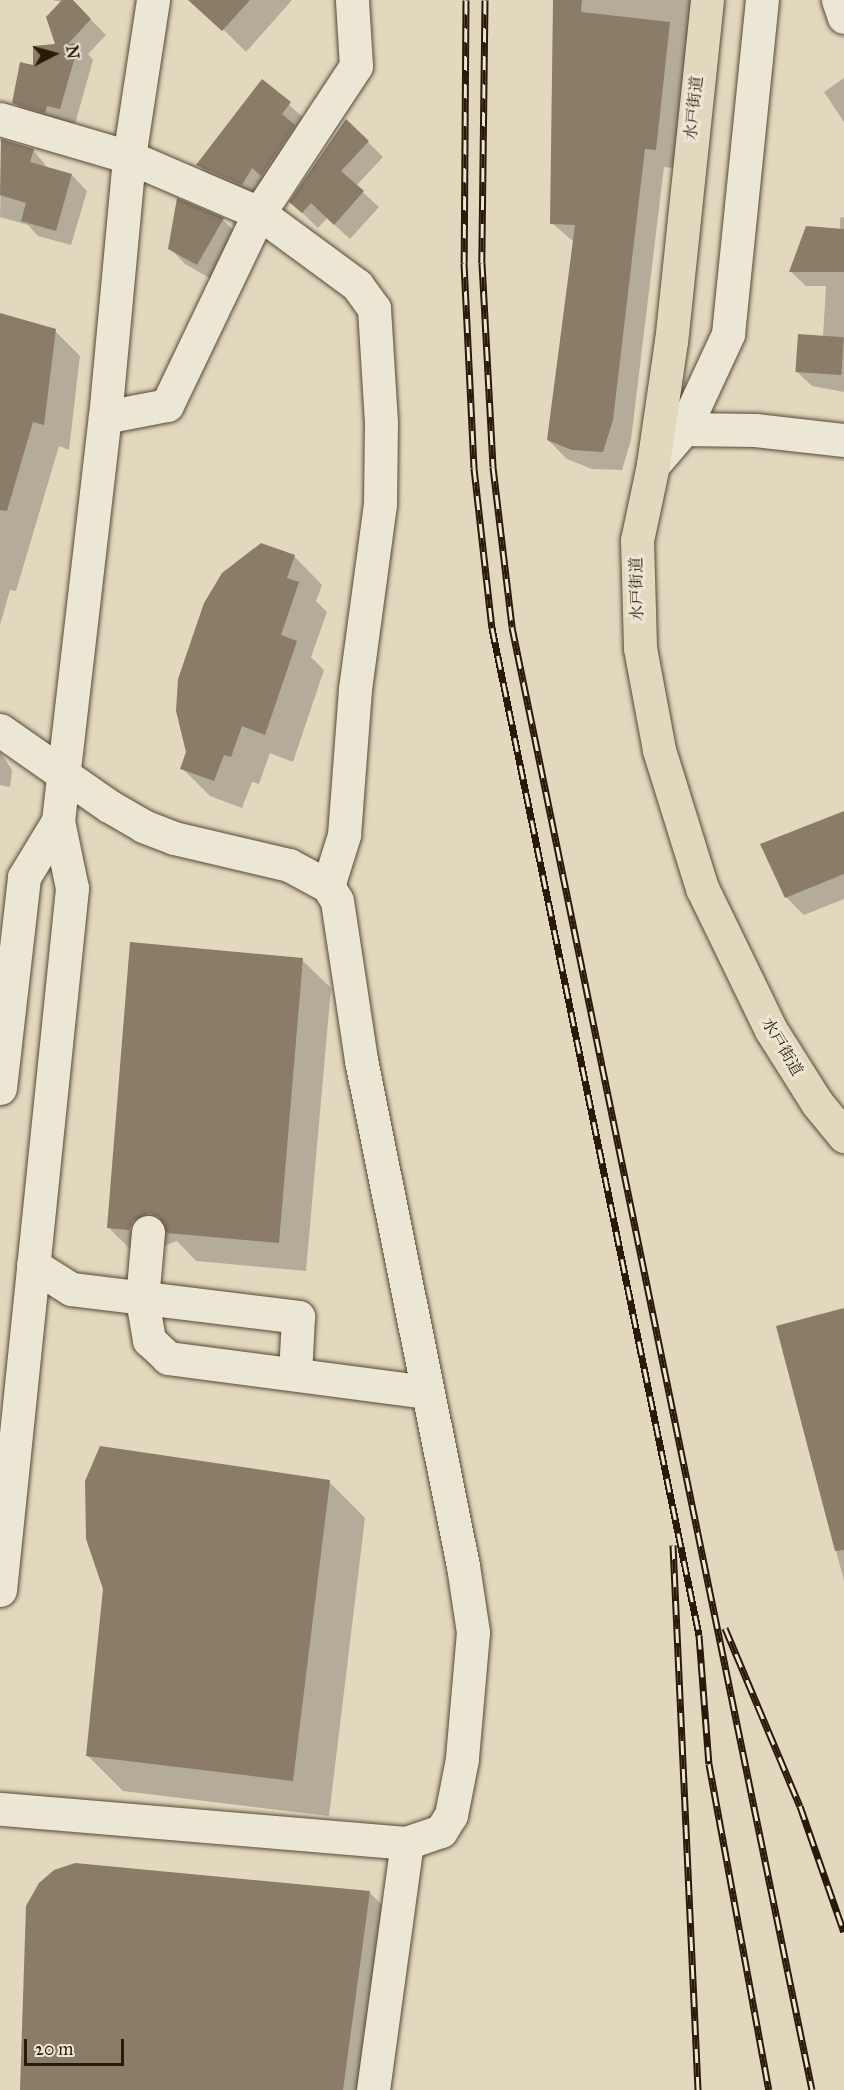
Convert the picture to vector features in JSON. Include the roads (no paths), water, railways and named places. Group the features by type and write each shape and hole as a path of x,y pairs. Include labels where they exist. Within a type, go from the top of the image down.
{"main road":[{"name":"水戸街道","path":"707,0 653,465 637,540 636,585 640,648 659,750 702,888 738,968 794,1067 844,1136"}],"street":[{"path":"0,1590 72,888 58,821 66,773 105,417 129,157 153,0"},
{"path":"105,417 167,405 259,213 356,66 352,0"},
{"path":"653,465 684,429 728,334 762,0"},
{"path":"838,0 844,17"},
{"path":"0,119 129,157 259,213 357,285 374,308 379,344 380,504 355,689 344,835 328,886"},
{"path":"684,429 755,430 844,440"},
{"path":"0,730 66,773 109,806 143,826 174,838 290,865 328,886 342,919 353,1019 463,1566 472,1632 471,1684 451,1815 441,1831 407,1843 0,1809"},
{"path":"0,1088 24,877 58,821"},
{"path":"148,1232 142,1299 149,1340 168,1358 427,1392"},
{"path":"33,1265 71,1289 298,1317 295,1374"},
{"path":"373,2090 407,1843"}],"railway":[{"path":"466,0 464,263 474,468 492,628 699,1635 709,1764 769,2090"},
{"path":"485,0 482,263 493,467 512,627 812,2090"},
{"path":"673,1545 698,2090"},
{"path":"725,1628 800,1806 844,1932"}]}
